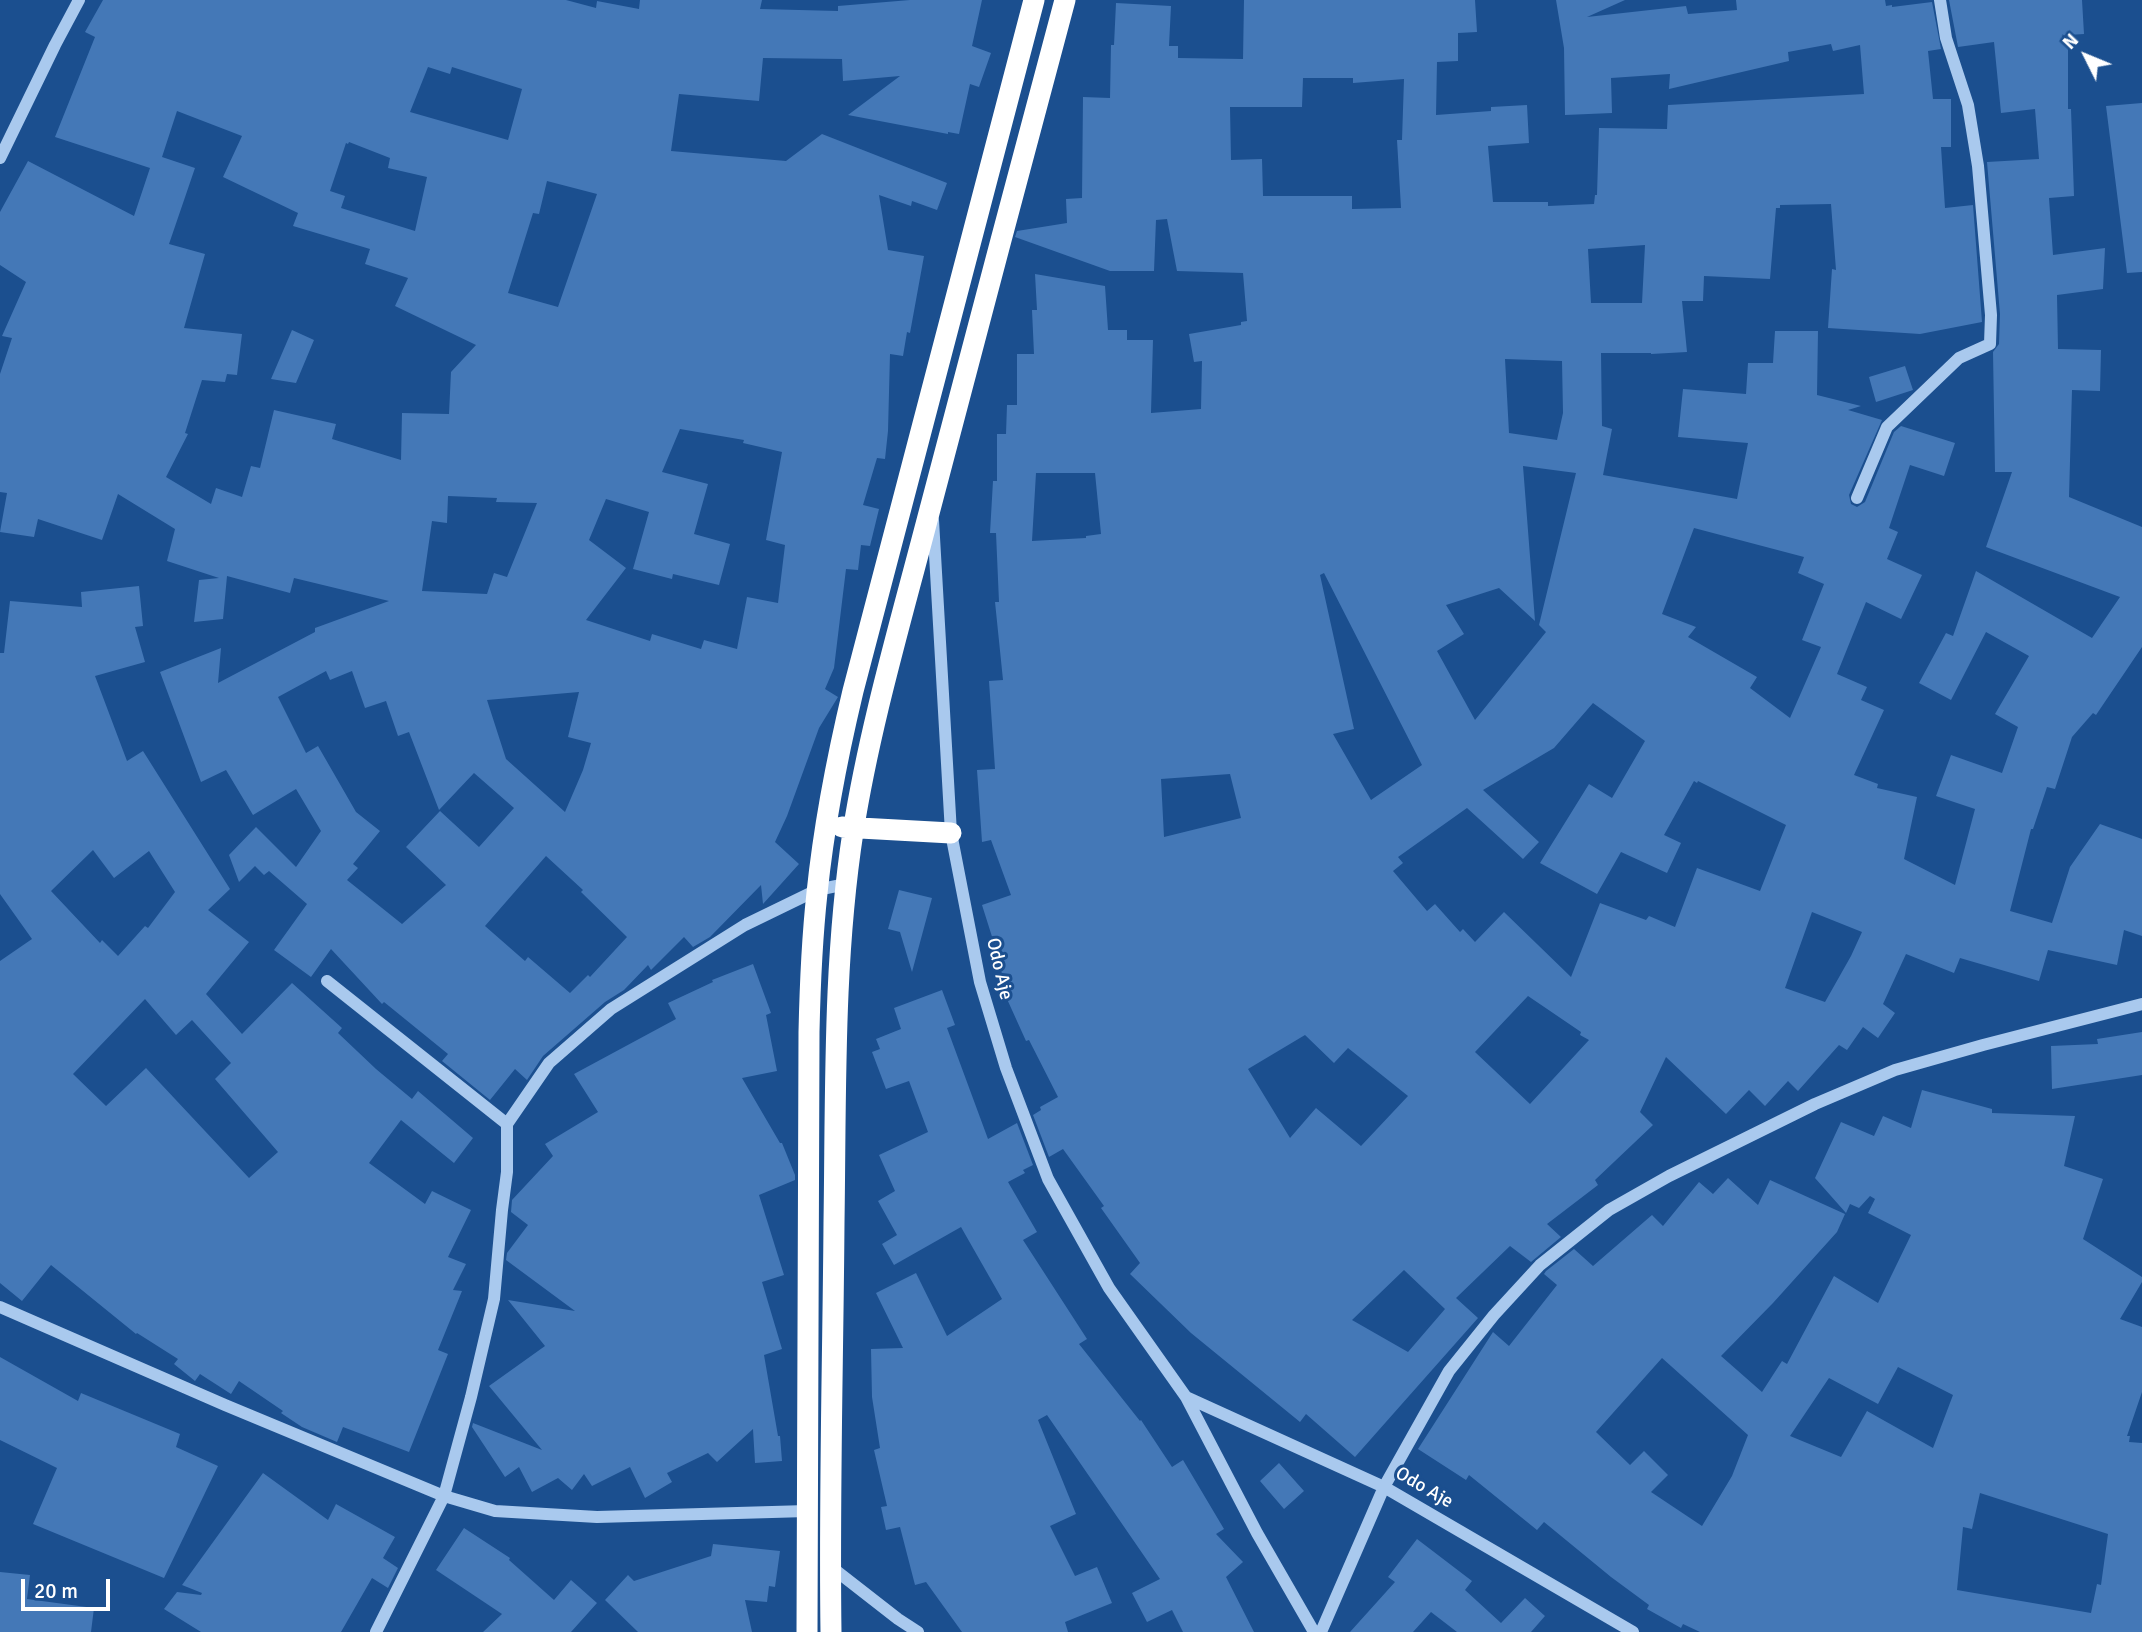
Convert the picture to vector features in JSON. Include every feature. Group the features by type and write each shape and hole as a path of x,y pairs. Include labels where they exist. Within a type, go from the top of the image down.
{"highway":[{"path":"807,1632 808,1032 817,890 826,825 836,764 853,691 1034,0"},
{"path":"831,1632 834,1065 837,976 854,828 881,697 1065,0"},
{"path":"826,825 950,833"}],"street":[{"path":"0,158 79,0"},
{"path":"1857,498 1887,427 1959,358 1990,344 1991,315 1976,154 1968,105 1945,38 1940,0"},
{"name":"Odo Aje","path":"932,502 950,833 981,982 1006,1068 1048,1179 1109,1288 1186,1397 1257,1533 1314,1632"},
{"path":"376,1632 444,1496 471,1397 494,1299 507,1172 507,1125 549,1063 611,1009 745,925 817,890 846,884"},
{"path":"327,981 507,1125"},
{"path":"1321,1632 1384,1487 1449,1371 1494,1315 1540,1265 1609,1210 1669,1176 1815,1104 1895,1070 2142,1004"},
{"path":"0,1307 444,1496 495,1511 597,1517 807,1511"},
{"name":"Odo Aje","path":"1186,1397 1384,1487 1633,1632"},
{"path":"830,1566 918,1632"}],"building":[{"path":"103,0 566,0 596,8 597,1 639,9 640,0 762,0 760,9 838,11 838,6 910,0 982,0 972,46 991,53 979,87 970,84 959,134 848,115 900,76 843,81 842,59 763,58 759,101 679,94 671,151 786,161 822,134 947,183 937,210 912,201 911,206 879,195 888,250 924,256 910,333 907,332 903,356 890,354 885,459 877,458 863,505 879,509 870,546 861,545 858,570 846,569 834,668 825,689 838,697 819,728 775,842 799,864 763,904 761,885 710,937 693,947 684,937 651,970 648,965 624,990 605,1002 543,1056 527,1080 515,1069 490,1100 442,1061 448,1054 384,1002 382,1004 331,949 311,977 274,950 307,904 269,871 264,875 255,866 239,882 229,855 256,827 296,867 321,831 296,789 253,815 226,770 201,782 160,672 221,648 218,683 315,632 315,628 389,601 294,578 290,593 227,576 223,619 194,622 199,580 219,578 167,561 175,529 118,494 102,540 38,519 34,537 0,532 7,493 0,492 0,374 12,338 2,336 26,282 0,265 0,212 28,161 134,216 150,168 55,137 95,37 85,32","holes":["428,67 450,74 452,67 522,89 508,140 410,112","177,111 242,136 223,177 298,213 293,226 370,249 365,264 408,278 395,306 476,345 451,372 449,414 402,413 401,460 332,439 336,424 274,410 260,468 251,466 242,497 216,488 211,504 166,477 188,434 185,433 202,380 225,382 227,374 237,375 242,334 184,328 205,254 169,244 195,168 162,157","346,143 390,158 388,168 427,177 415,231 341,208 345,196 330,191","547,181 597,194 558,307 508,293 533,213 539,214","680,429 744,440 743,443 782,452 766,540 785,545 778,603 747,597 737,649 704,640 701,649 652,634 650,641 586,620 626,568 589,540 606,499 649,512 633,569 672,579 673,574 719,585 730,544 694,534 708,484 662,472","448,496 497,498 496,502 537,503 507,577 494,573 487,594 422,591 432,521 447,523","326,671 330,680 352,671 365,708 386,701 398,736 409,732 439,810 474,773 514,808 479,847 440,811 406,847 446,885 402,924 347,880 358,868 353,864 380,831 356,812 318,746 306,753 278,697","579,692 568,737 591,743 565,812 506,759 487,700","546,856 583,890 581,892 627,937 590,977 588,975 570,993 528,957 525,961 485,926"]},
{"path":"1244,0 1475,0 1477,32 1458,33 1458,61 1437,62 1436,115 1527,105 1529,143 1488,146 1493,202 1548,202 1548,206 1594,204 1597,195 1599,128 1667,129 1668,105 1864,94 1860,45 1833,51 1831,44 1788,52 1789,61 1669,89 1670,74 1611,78 1612,113 1565,115 1564,48 1556,0 1625,0 1587,17 1686,6 1688,14 1737,10 1736,0 1885,0 1886,6 1892,7 1932,2 1941,49 1928,51 1933,99 1951,99 1951,147 1941,147 1945,208 1973,205 1982,322 1920,334 1828,328 1832,269 1836,270 1831,204 1780,205 1780,208 1776,208 1770,279 1704,276 1703,301 1682,301 1687,352 1601,353 1602,426 1612,429 1603,475 1737,499 1748,443 1678,437 1683,389 1746,394 1748,363 1773,363 1775,331 1818,331 1817,395 1861,406 1848,410 1882,420 1849,495 1851,504 1857,507 1865,502 1894,432 1901,426 1955,443 1944,476 1910,465 1889,528 1898,532 1887,559 1922,575 1901,619 1866,602 1837,674 1867,687 1861,700 1884,710 1854,775 1878,784 1877,788 1917,797 1904,859 1955,885 1975,809 1936,796 1951,755 2002,773 2018,727 1995,714 2029,656 1986,632 1951,700 1919,683 1946,633 1953,636 1976,571 2092,638 2120,597 1986,547 2012,472 1995,472 1993,352 1999,344 2000,314 1987,162 2039,159 2035,109 2001,113 1994,42 1958,47 1949,0 2082,0 2084,34 2068,35 2068,109 2071,109 2074,196 2049,198 2053,255 2105,248 2103,289 2057,295 2058,349 2101,350 2100,391 2072,390 2069,497 2142,527 2142,647 2096,715 2093,713 2072,737 2055,789 2047,787 2031,829 2010,911 2052,923 2070,867 2100,824 2142,839 2142,936 2124,930 2117,965 2048,950 2039,981 1960,958 1954,973 1906,954 1883,1004 1895,1013 1878,1038 1863,1027 1847,1050 1839,1045 1798,1091 1788,1081 1765,1106 1749,1090 1726,1114 1666,1057 1640,1112 1653,1125 1595,1180 1598,1185 1547,1224 1561,1237 1531,1262 1510,1246 1456,1298 1478,1318 1355,1457 1306,1414 1300,1422 1191,1333 1130,1274 1140,1263 1101,1208 1104,1206 1063,1149 1049,1157 1033,1115 1041,1110 1040,1107 1058,1097 1029,1040 1026,1041 1007,999 1011,997 998,963 1000,962 982,905 1011,895 991,840 982,842 977,770 995,769 989,681 1003,680 995,602 999,602 996,533 990,533 993,481 997,481 997,434 1006,434 1007,405 1017,405 1017,354 1034,354 1032,310 1037,310 1035,274 1105,286 1108,330 1127,330 1127,340 1153,340 1151,413 1201,409 1202,361 1194,362 1189,334 1241,325 1241,322 1247,321 1243,273 1177,271 1167,219 1156,220 1154,271 1110,271 1015,237 1017,231 1067,223 1066,199 1082,198 1083,97 1110,98 1111,45 1114,45 1116,3 1171,6 1169,46 1178,46 1178,58 1243,59","holes":["1303,78 1353,78 1353,83 1404,79 1402,140 1397,140 1401,208 1352,209 1352,196 1263,196 1262,159 1231,160 1230,107 1302,107","1645,245 1642,303 1591,303 1588,249","1505,359 1562,361 1563,413 1557,440 1509,433","1523,466 1576,473 1539,625 1546,632 1475,720 1437,651 1464,634 1446,605 1499,588 1535,621","1036,473 1095,473 1101,534 1032,541","1694,528 1804,557 1798,573 1824,584 1802,640 1821,647 1790,718 1750,688 1757,677 1688,637 1696,627 1662,614","1324,573 1422,765 1371,800 1333,734 1354,729 1320,575","1593,703 1645,741 1612,798 1589,784 1540,863 1597,894 1621,852 1667,873 1681,843 1664,835 1694,781 1786,825 1760,891 1697,868 1675,927 1649,916 1646,920 1600,903 1571,977 1504,912 1475,942 1463,929 1460,932 1435,904 1427,911 1393,871 1403,863 1398,857 1467,808 1523,859 1539,842 1483,790 1554,748","1230,774 1241,818 1164,837 1161,779","1812,912 1862,932 1825,1002 1785,988","1528,996 1589,1040 1530,1104 1475,1052","1305,1035 1334,1063 1348,1048 1408,1096 1361,1146 1316,1108 1290,1138 1248,1069","1404,1270 1445,1309 1408,1352 1352,1320"]},
{"path":"2142,103 2142,272 2127,273 2106,106"},
{"path":"292,330 314,340 296,383 271,379"},
{"path":"1905,366 1913,390 1876,402 1869,377"},
{"path":"139,586 143,626 135,627 145,662 95,676 127,761 143,751 230,889 208,910 249,942 206,994 242,1034 292,983 342,1028 338,1033 376,1069 412,1099 418,1091 473,1138 454,1163 401,1120 369,1163 425,1204 432,1191 471,1210 448,1257 466,1264 453,1290 462,1291 438,1350 448,1354 409,1452 343,1427 337,1442 302,1427 239,1381 231,1394 200,1374 195,1381 174,1364 178,1359 136,1334 51,1265 22,1301 0,1283 0,961 32,939 0,894 0,653 4,653 10,601 82,607 81,592","holes":["93,850 114,878 149,851 175,892 148,928 145,926 118,956 102,940 100,943 51,891","145,999 176,1035 192,1020 231,1063 215,1079 278,1152 249,1178 146,1068 106,1106 73,1074"]},
{"path":"899,890 932,898 912,972 900,932 888,929"},
{"path":"753,964 771,1013 766,1015 777,1071 742,1078 782,1143 795,1175 795,1180 759,1195 784,1275 762,1282 782,1349 764,1355 780,1436 782,1461 755,1463 753,1429 717,1462 708,1453 667,1473 672,1482 645,1498 630,1467 592,1486 584,1474 572,1490 558,1478 532,1492 519,1467 505,1477 472,1427 473,1423 542,1450 489,1386 545,1346 508,1300 575,1311 506,1260 507,1253 528,1225 511,1212 512,1200 553,1156 545,1144 598,1112 574,1074 676,1019 668,1003 713,982 712,980"},
{"path":"942,990 955,1025 947,1028 988,1139 1017,1123 1033,1165 1023,1170 1025,1173 1008,1182 1037,1232 1023,1240 1087,1339 1079,1344 1141,1420 1172,1467 1183,1460 1224,1529 1216,1534 1243,1562 1226,1577 1254,1632 1183,1632 1172,1610 1147,1622 1132,1593 1160,1579 1047,1415 1038,1420 1076,1514 1050,1526 1075,1576 1097,1567 1112,1603 1065,1622 1068,1632 962,1632 926,1582 915,1585 900,1527 886,1530 881,1507 887,1506 874,1450 880,1448 872,1397 871,1349 903,1348 876,1293 916,1273 947,1336 1002,1299 961,1227 894,1265 882,1244 897,1235 878,1201 895,1191 879,1155 928,1132 909,1081 886,1089 872,1052 880,1049 876,1039 901,1029 894,1008"},
{"path":"2142,1032 2142,1075 2052,1089 2051,1046 2098,1044 2097,1039"},
{"path":"1922,1090 1992,1109 1992,1113 2075,1116 2064,1166 2103,1179 2083,1239 2142,1277 2142,1282 2120,1319 2142,1327 2142,1392 2127,1436 2130,1436 2129,1442 2142,1443 2142,1632 1700,1632 1683,1624 1681,1628 1647,1609 1649,1605 1544,1522 1537,1530 1469,1475 1466,1480 1418,1449 1493,1332 1509,1346 1557,1285 1544,1274 1546,1271 1574,1249 1593,1266 1652,1215 1663,1226 1699,1182 1713,1194 1728,1178 1758,1205 1770,1180 1845,1214 1837,1232 1721,1356 1762,1392 1782,1361 1787,1364 1834,1276 1878,1303 1911,1235 1868,1213 1875,1199 1870,1196 1859,1208 1850,1204 1846,1213 1815,1178 1841,1122 1874,1136 1883,1116 1911,1128","holes":["1662,1358 1748,1435 1732,1476 1702,1526 1651,1492 1668,1475 1644,1451 1630,1465 1596,1432","1898,1367 1953,1395 1933,1448 1867,1411 1841,1457 1790,1436 1829,1378 1878,1404","1980,1493 2108,1534 2101,1585 2097,1584 2091,1613 1957,1590 1963,1527 1972,1529"]},
{"path":"0,1357 78,1401 81,1393 180,1434 176,1447 218,1466 164,1578 33,1524 57,1468 0,1440"},
{"path":"1279,1463 1304,1491 1284,1509 1260,1481"},
{"path":"263,1473 328,1520 336,1504 395,1537 383,1558 398,1568 388,1588 372,1578 341,1632 201,1632 164,1609 177,1592 201,1595 202,1593 182,1585"},
{"path":"464,1528 510,1558 509,1560 554,1600 571,1580 597,1603 571,1632 483,1632 502,1614 436,1570"},
{"path":"1417,1539 1472,1581 1465,1590 1501,1623 1525,1598 1545,1616 1531,1632 1457,1632 1431,1612 1413,1632 1350,1632 1395,1582 1388,1577"},
{"path":"713,1544 780,1551 775,1587 769,1586 767,1602 745,1600 752,1632 638,1632 605,1600 628,1575 634,1581 711,1556"},
{"path":"0,1572 30,1575 27,1599 94,1608 91,1632 0,1632"}]}
